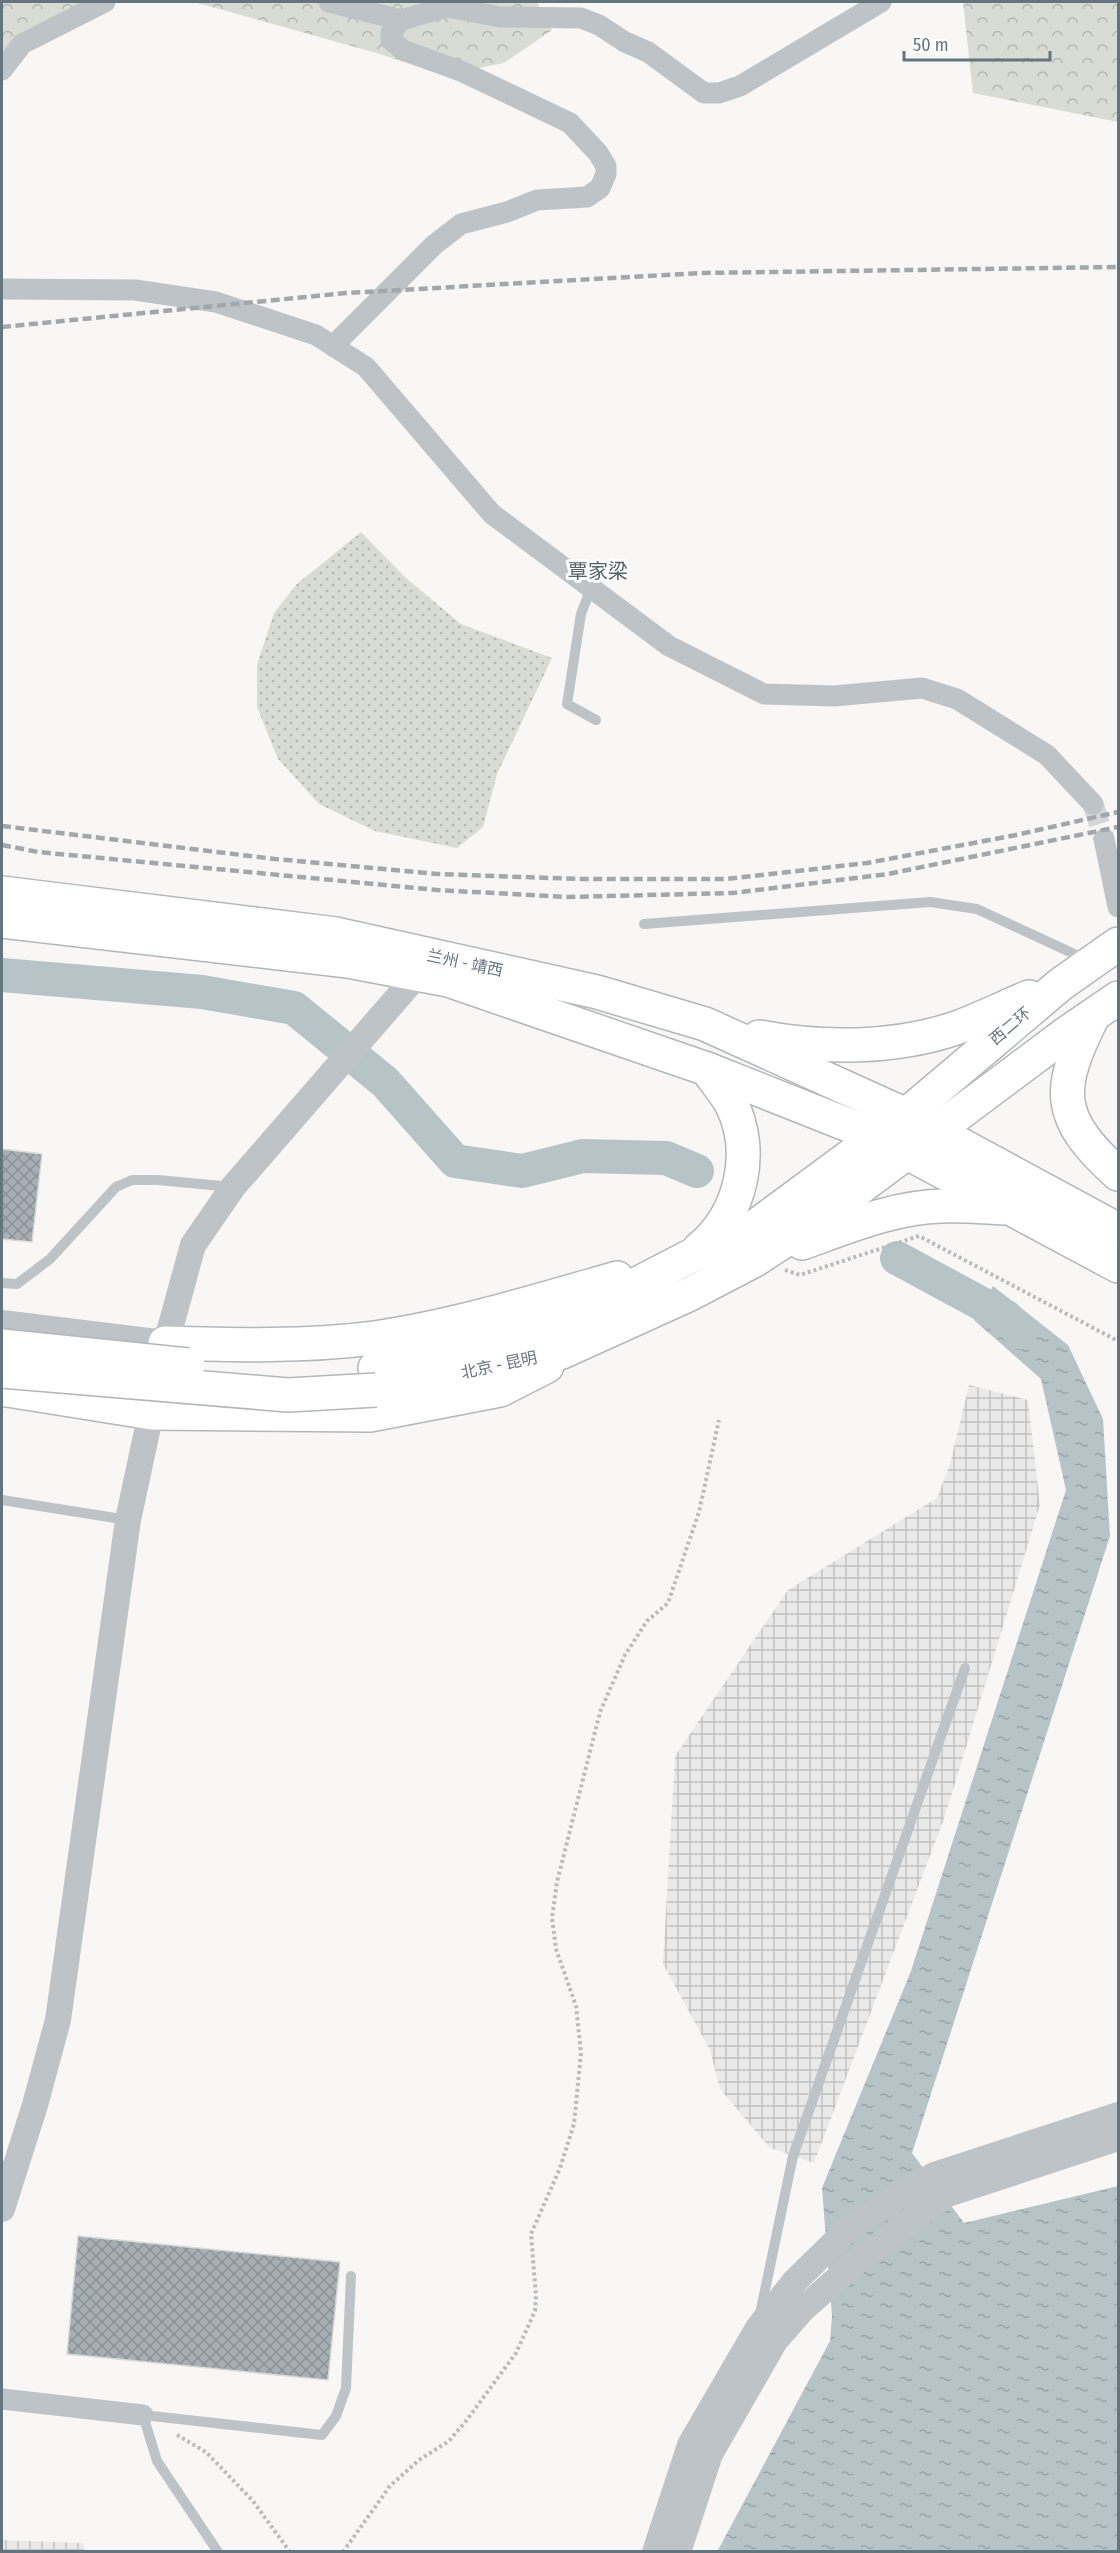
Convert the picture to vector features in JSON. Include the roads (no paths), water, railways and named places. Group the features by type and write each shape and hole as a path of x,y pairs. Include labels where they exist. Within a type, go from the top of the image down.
{"highway":[{"name":"兰州 - 靖西","path":"2,893 336,934 597,992 705,1024 906,1114 1119,1230"},
{"name":"兰州 - 靖西","path":"2,921 348,961 448,980 707,1069 876,1136 1119,1266"},
{"name":"西二环","path":"876,1136 906,1114 1061,984 1119,944"},
{"path":"705,1024 784,1041 842,1045 877,1043 956,1028 1061,984"},
{"path":"936,1131 1106,1006"},
{"path":"1106,1006 1069,1068 1067,1099 1081,1134 1091,1149 1119,1174"},
{"path":"165,1343 279,1346 375,1338 508,1310 689,1257 713,1236 732,1208 738,1193 743,1162 736,1116 730,1102 707,1069"},
{"name":"北京 - 昆明","path":"2,1371 288,1395 376,1379 562,1352 690,1294 755,1260 822,1216 936,1131"},
{"name":"北京 - 昆明","path":"2,1346 284,1375 376,1379 556,1326 689,1257 748,1231 876,1136"},
{"path":"755,1260 858,1224 904,1211 941,1206 1012,1208"},
{"path":"2,1389 152,1413 370,1415 500,1390 690,1294"}],"street":[{"path":"2,70 22,44 105,2"},
{"path":"329,2 401,20 448,8 500,17 581,18 599,25 625,42 648,52 704,93 718,93 740,86 881,2"},
{"path":"333,346 434,245 461,224 507,212 537,200 587,197 600,188 606,174 606,166 598,153 570,123 463,72 403,50 391,40 391,32 401,20"},
{"path":"2,289 135,290 216,302 316,335 366,367 492,514 669,646 764,694 834,696 922,688 957,699 1047,755 1093,804"},
{"path":"1104,839 1119,907"},
{"path":"2,2209 35,2105 58,2020 128,1520 165,1343 193,1245 233,1188 418,974"},
{"path":"2,1323 165,1343"},
{"path":"678,2552 710,2454 766,2334 794,2282 850,2227 940,2185 1119,2115"},
{"path":"655,2552 690,2445 766,2334 803,2309 940,2185 1119,2138"},
{"path":"2,2399 143,2415"}],"lane":[{"path":"591,588 581,614 567,704 596,720"},
{"path":"644,924 930,902 977,909 1091,962"},
{"path":"2,1283 16,1284 50,1259 116,1187 132,1180 158,1180 233,1188"},
{"path":"2,1500 128,1520"},
{"path":"766,2334 793,2156 965,1668"},
{"path":"218,2552 157,2461 143,2415 322,2435 336,2416 346,2388 351,2276"}],"water":[{"path":"993,1286 1068,1345 1103,1419 1110,1536 912,2153 964,2223 1118,2186 1118,2551 717,2552 830,2341 832,2316 822,2188 911,1971 1066,1490 1041,1379 974,1320"}],"waterway":[{"path":"2,975 202,992 294,1008 385,1082 455,1161 522,1171 583,1156 666,1158 697,1171"},
{"path":"897,1258 1006,1317 1020,1332"}],"tunnel":[{"path":"1093,804 1104,839"}],"railway":[{"path":"2,327 346,293 701,273 1118,267"},
{"path":"2,826 275,859 437,874 580,879 727,879 867,863 1016,835 1118,812"},
{"path":"2,845 38,852 437,890 567,897 733,893 888,874 1118,827"}],"district":[{"name":"覃家梁","path":"598,571"}]}
